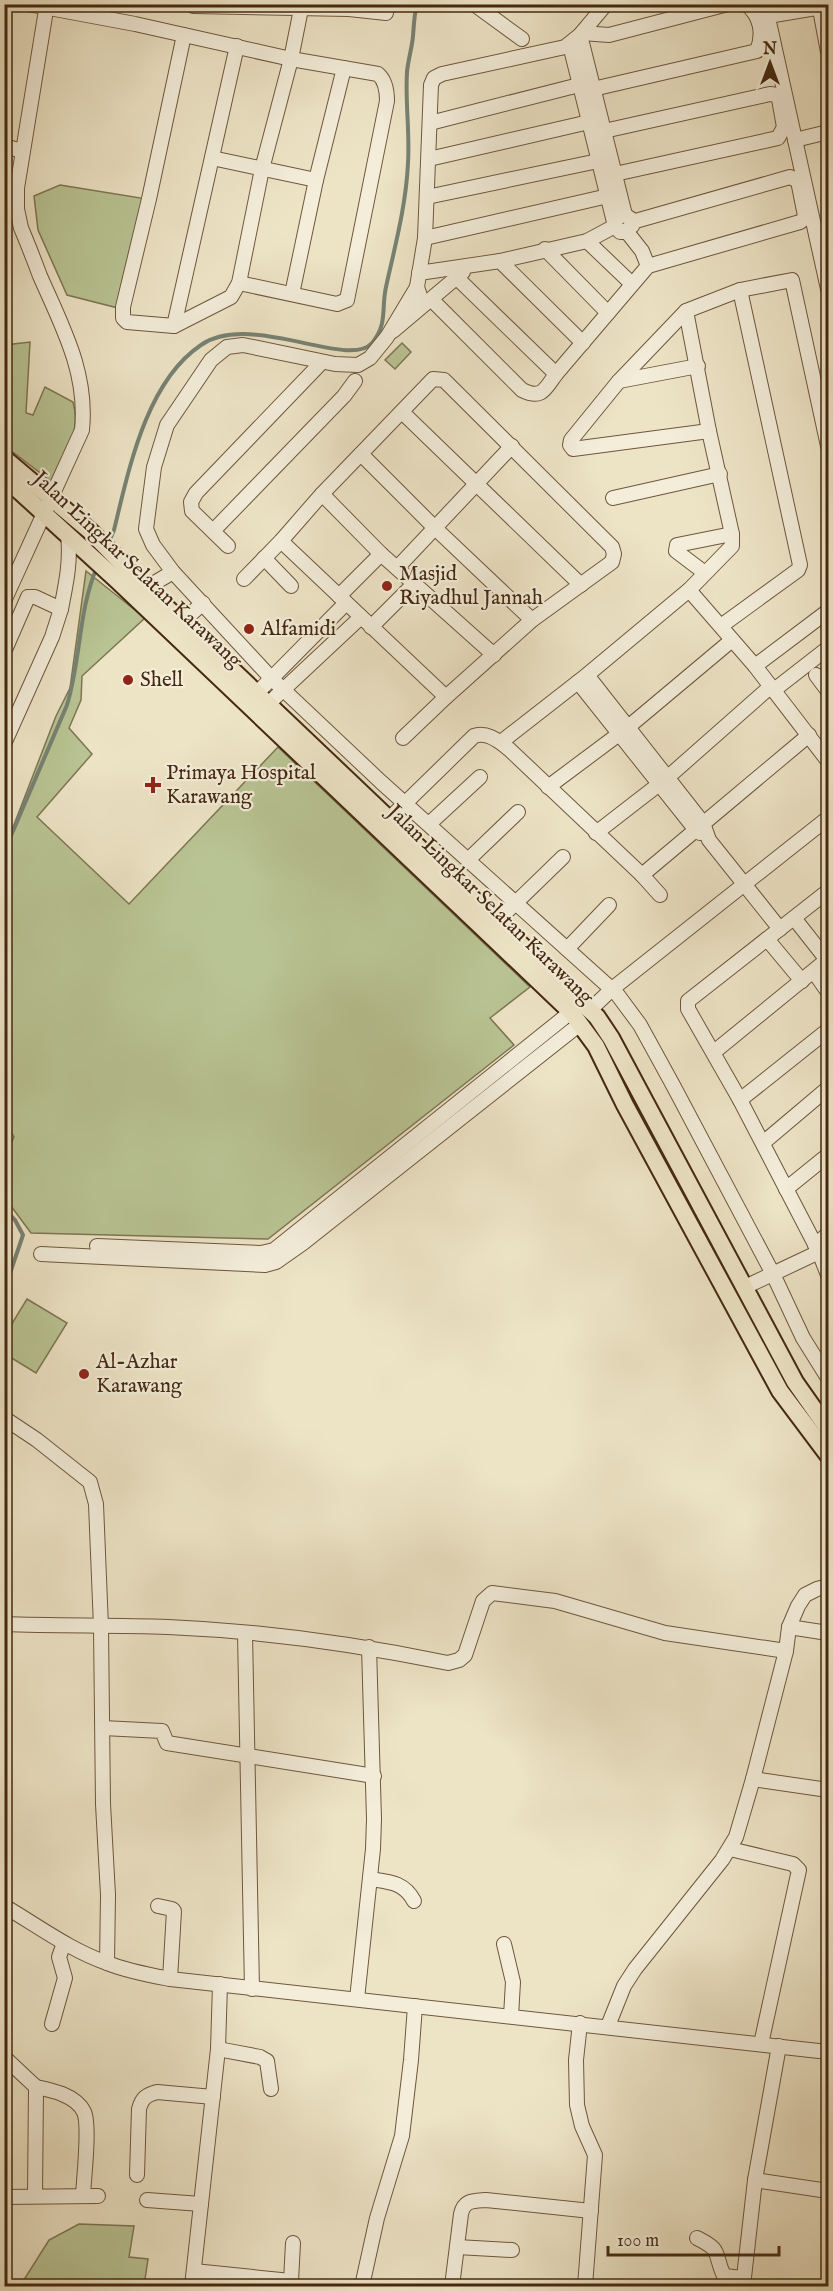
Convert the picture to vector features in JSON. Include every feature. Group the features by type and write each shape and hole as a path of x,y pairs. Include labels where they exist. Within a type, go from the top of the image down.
{"main road":[{"name":"Jalan Lingkar Selatan Karawang","path":"4,458 48,504 68,535 85,551 146,588 497,921 580,1015 625,1105 780,1391 828,1455"},
{"name":"Jalan Lingkar Selatan Karawang","path":"4,477 90,531 121,574 580,1015 597,1017 611,1038 795,1382 828,1430"},
{"path":"698,1238 715,1230"}],"street":[{"path":"28,4 381,76 387,92 387,101 347,300 337,304 239,283"},
{"path":"474,4 522,39"},
{"path":"606,4 570,45 442,74 434,78 431,85 425,238 418,280 387,337 370,358 358,365 322,362 243,345 227,347 211,360 167,425 154,467 146,529 153,545 173,572 283,690 405,804 612,989 640,1025 773,1274 803,1338 828,1378"},
{"path":"581,34 609,35 728,4"},
{"path":"430,123 757,51 762,33 755,12 746,4"},
{"path":"194,6 302,7 349,9 386,14"},
{"path":"828,52 822,6 767,10 828,289"},
{"path":"4,601 82,430 84,410 81,383 71,347 21,228 17,200 22,151 47,7"},
{"path":"184,35 122,313 127,322 174,326 231,297 239,283 262,169 302,7"},
{"path":"581,34 589,122 608,196 648,266"},
{"path":"570,45 604,131 615,174 623,223"},
{"path":"174,326 237,46"},
{"path":"291,294 344,68"},
{"path":"604,131 770,94 777,95 779,99 784,127 777,138 615,174"},
{"path":"429,159 589,122"},
{"path":"795,140 828,132"},
{"path":"4,146 22,151"},
{"path":"212,158 316,180"},
{"path":"427,197 598,161"},
{"path":"790,177 798,181 804,219 648,266 556,374 546,389 538,395 531,395 522,390 427,303 418,280 473,264 500,261 587,241 623,223 776,180 790,177"},
{"path":"425,238 608,196"},
{"path":"587,241 632,284"},
{"path":"545,249 608,313"},
{"path":"500,261 583,343"},
{"path":"387,337 473,264"},
{"path":"456,277 556,374"},
{"path":"709,431 573,449 570,445 571,440 619,381 686,311 740,290 792,280 828,446"},
{"path":"721,626 798,570 800,565 740,290"},
{"path":"501,742 582,679 689,590 732,546 732,534 686,311"},
{"path":"228,546 192,512 191,502 196,493 322,362"},
{"path":"619,381 698,366"},
{"path":"244,579 322,494 433,380 444,380 512,446 612,547 614,554 612,562 532,620 403,738"},
{"path":"213,531 344,396 355,381"},
{"path":"402,412 581,585"},
{"path":"397,568 512,446"},
{"path":"362,454 435,528 532,620"},
{"path":"613,498 720,474"},
{"path":"322,494 381,554 494,655"},
{"path":"705,573 676,551 677,544 732,534"},
{"path":"5,740 52,637 61,609 68,575 70,550 68,535"},
{"path":"281,541 446,697"},
{"path":"263,699 272,679 320,632 381,554"},
{"path":"264,558 291,586"},
{"path":"146,588 173,572"},
{"path":"371,627 414,584"},
{"path":"689,590 755,666 828,761"},
{"path":"4,652 28,597 35,597 61,609"},
{"path":"182,622 202,603"},
{"path":"755,666 828,611"},
{"path":"263,699 283,690 361,617"},
{"path":"320,632 332,644"},
{"path":"548,787 623,731 732,639"},
{"path":"597,833 772,689 828,648"},
{"path":"816,675 828,691"},
{"path":"582,679 780,929"},
{"path":"390,818 474,736 483,734 501,742 642,875 660,895"},
{"path":"642,875 809,735"},
{"path":"429,824 480,777"},
{"path":"469,859 518,812"},
{"path":"41,1250 261,1253 274,1250 580,1015 828,818"},
{"path":"497,921 563,856"},
{"path":"828,891 688,1001 688,1009 741,1100 828,1272"},
{"path":"567,949 609,905"},
{"path":"714,1052 828,960 794,918"},
{"path":"768,939 802,981"},
{"path":"814,972 828,992"},
{"path":"741,1100 828,1030"},
{"path":"763,1143 828,1088"},
{"path":"786,1189 828,1155"},
{"path":"745,1287 773,1274 817,1248 828,1234"},
{"path":"4,1418 37,1440 90,1482 96,1504 101,1627 103,1804 108,1895 107,1963"},
{"path":"608,2026 624,1986 635,1969 736,1837 786,1651 789,1627 798,1605 806,1595 828,1586"},
{"path":"4,1624 169,1627 245,1633 369,1647 448,1663 459,1660 465,1655 483,1601 492,1593 555,1601 665,1633 786,1651"},
{"path":"789,1627 828,1633"},
{"path":"245,1633 252,1989"},
{"path":"357,2000 373,1839 374,1776 369,1647"},
{"path":"103,1728 162,1731 167,1743 374,1776"},
{"path":"753,1779 828,1790"},
{"path":"729,1849 793,1864 799,1870 761,2044"},
{"path":"370,1879 403,1886 414,1901"},
{"path":"4,1906 64,1943 107,1963 141,1974 252,1989 608,2026 828,2052"},
{"path":"158,1906 174,1911 170,1979"},
{"path":"52,2024 65,1978 59,1957 64,1943"},
{"path":"504,1944 513,1983 511,2016"},
{"path":"192,2286 218,2049 220,1984"},
{"path":"362,2286 377,2218 402,2136 415,2006"},
{"path":"580,2023 576,2087 582,2126 594,2150 585,2286"},
{"path":"697,2238 712,2245 715,2249 724,2276 743,2282 755,2180 779,2046"},
{"path":"218,2049 260,2057 267,2061 271,2089"},
{"path":"4,2057 36,2086 55,2091 77,2103 84,2112 86,2125 83,2195"},
{"path":"35,2196 36,2086"},
{"path":"137,2175 141,2100 148,2094 157,2092 213,2097"},
{"path":"755,2180 828,2191"},
{"path":"4,2197 98,2196"},
{"path":"147,2200 201,2204"},
{"path":"452,2286 462,2209 469,2201 486,2200 591,2211"},
{"path":"194,2271 291,2284 293,2243"},
{"path":"457,2247 512,2250"}],"green space":[{"path":"60,185 147,199 122,309 67,295 38,230 34,196"},
{"path":"30,342 26,413 33,415 45,387 73,402 75,413 70,444 52,482 5,446 5,345"},
{"path":"402,343 411,352 395,369 385,360"},
{"path":"86,571 145,618 82,676 81,700 69,728 92,754 37,817 129,904 278,747 530,987 490,1018 514,1045 268,1239 31,1233 5,1198 5,1156 14,1137 4,1120 5,848 56,716 70,688"},
{"path":"27,1299 67,1323 36,1373 5,1354 5,1335"},
{"path":"79,2224 134,2226 129,2257 148,2259 144,2286 20,2286 49,2240"}],"waterway":[{"path":"108,544 114,530 142,428 153,404 166,381 182,361 201,345 221,336 245,334 342,350 360,349 372,343 377,336 382,323 386,287 400,226 407,179 407,72 417,4"},
{"path":"4,852 67,705 72,688 86,601 97,567"},
{"path":"4,1132 4,1147"},
{"path":"4,1209 15,1220 23,1235 4,1291"}],"place":[{"name":"Masjid Riyadhul Jannah","path":"387,586"},
{"name":"Alfamidi","path":"249,629"},
{"name":"Shell","path":"128,680"},
{"name":"Primaya Hospital Karawang","path":"153,785"},
{"name":"Al-Azhar Karawang","path":"84,1374"}]}
